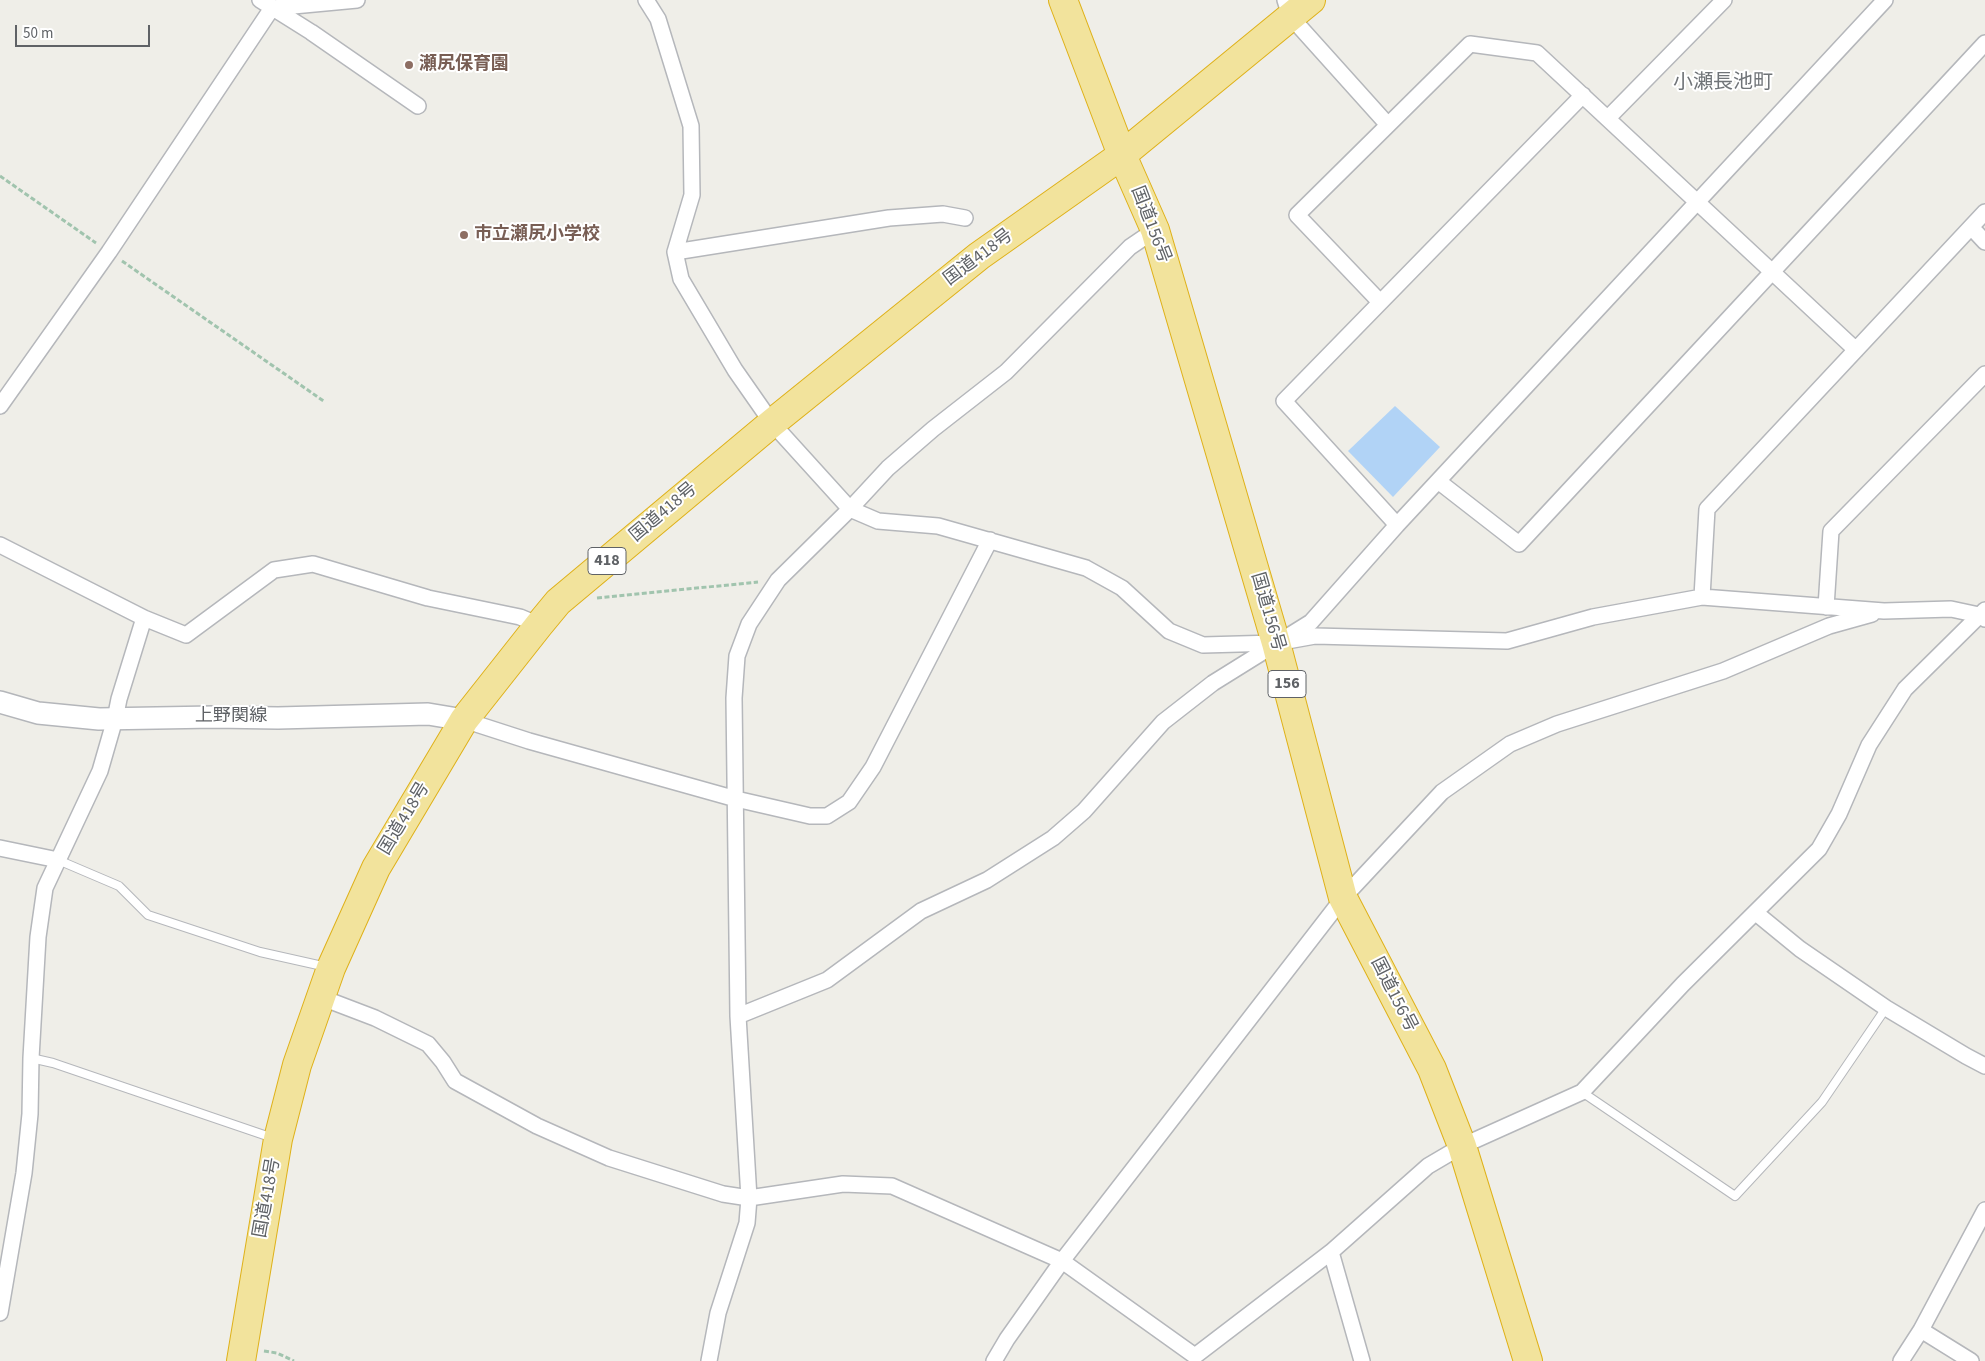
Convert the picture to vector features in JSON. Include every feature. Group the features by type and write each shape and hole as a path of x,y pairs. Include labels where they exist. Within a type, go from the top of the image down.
{"highway":[{"name":"国道156号","path":"1063,0 1122,155 1155,230 1276,642 1343,898 1432,1069 1462,1146 1528,1361"},
{"name":"国道418号","path":"242,1355 278,1139 297,1065 320,997 376,868 464,720 558,602 772,423 979,256 1122,155 1295,5"}],"main road":[{"name":"上野関線","path":"0,702 38,713 115,719 278,718 428,714 464,720"}],"street":[{"path":"266,4 357,0"},
{"path":"646,0 658,19 691,126 692,195 675,252 681,279 735,370 772,423 850,510 878,521 938,526 1086,568 1122,588 1169,631 1202,644 1276,642 1315,636 1507,641 1593,616 1702,597 1884,611 1951,610 1983,614"},
{"path":"1608,118 1724,0"},
{"path":"738,1016 827,980 922,912 988,880 1053,838 1084,811 1163,722 1213,683 1276,642 1311,622 1397,525 1885,0"},
{"path":"266,4 311,32 418,106"},
{"path":"0,406 109,252 266,4"},
{"path":"1295,5 1388,125"},
{"path":"1438,481 1519,544 1985,43"},
{"path":"1380,302 1297,216 1470,44 1538,53 1856,350"},
{"path":"1397,525 1284,401 1583,95"},
{"path":"1702,597 1707,509 1985,212"},
{"path":"675,252 889,218 943,214 965,218"},
{"path":"1971,227 1985,242"},
{"path":"709,1361 718,1313 746,1223 748,1198 738,1016 734,698 737,656 750,624 778,580 850,510 888,468 933,429 1006,372 1130,247 1155,230"},
{"path":"1826,607 1831,531 1985,374"},
{"path":"464,720 529,741 736,799 810,816 827,816 849,802 873,767 990,540"},
{"path":"0,546 144,618 186,635 274,570 313,564 428,598 520,617 539,625"},
{"path":"994,1361 1007,1339 1062,1261 1343,898 1442,792 1510,744 1557,724 1723,671 1829,626 1884,611"},
{"path":"320,997 375,1018 428,1044 443,1062 455,1082 537,1126 609,1158 723,1194 748,1198 843,1184 892,1186 1062,1261 1194,1359 1331,1252 1428,1166 1462,1146 1582,1092 1683,984 1819,850 1839,814 1869,745 1906,689 1983,614"},
{"path":"0,1313 24,1173 30,1114 30,1058 40,927 46,888 100,771 115,719 118,699 144,618"},
{"path":"0,848 58,860"},
{"path":"1756,913 1800,949 1886,1008 1985,1066"},
{"path":"1901,1361 1921,1330 1985,1210"},
{"path":"1331,1252 1362,1361"},
{"path":"1921,1330 1971,1361"}],"lane":[{"path":"58,860 119,886 148,914 260,952 332,968"},
{"path":"1582,1092 1735,1196 1822,1102 1886,1008"},
{"path":"30,1058 54,1063 278,1139"}],"path":[{"path":"0,176 325,402"},
{"path":"596,598 778,580"},
{"path":"242,1355 277,1353 294,1361"}],"water":[{"path":"1395,406 1440,447 1393,497 1348,451"}],"place":[{"name":"瀬尻保育園","path":"409,65"},
{"name":"市立瀬尻小学校","path":"464,235"}],"district":[{"name":"小瀬長池町","path":"1723,84"}]}
